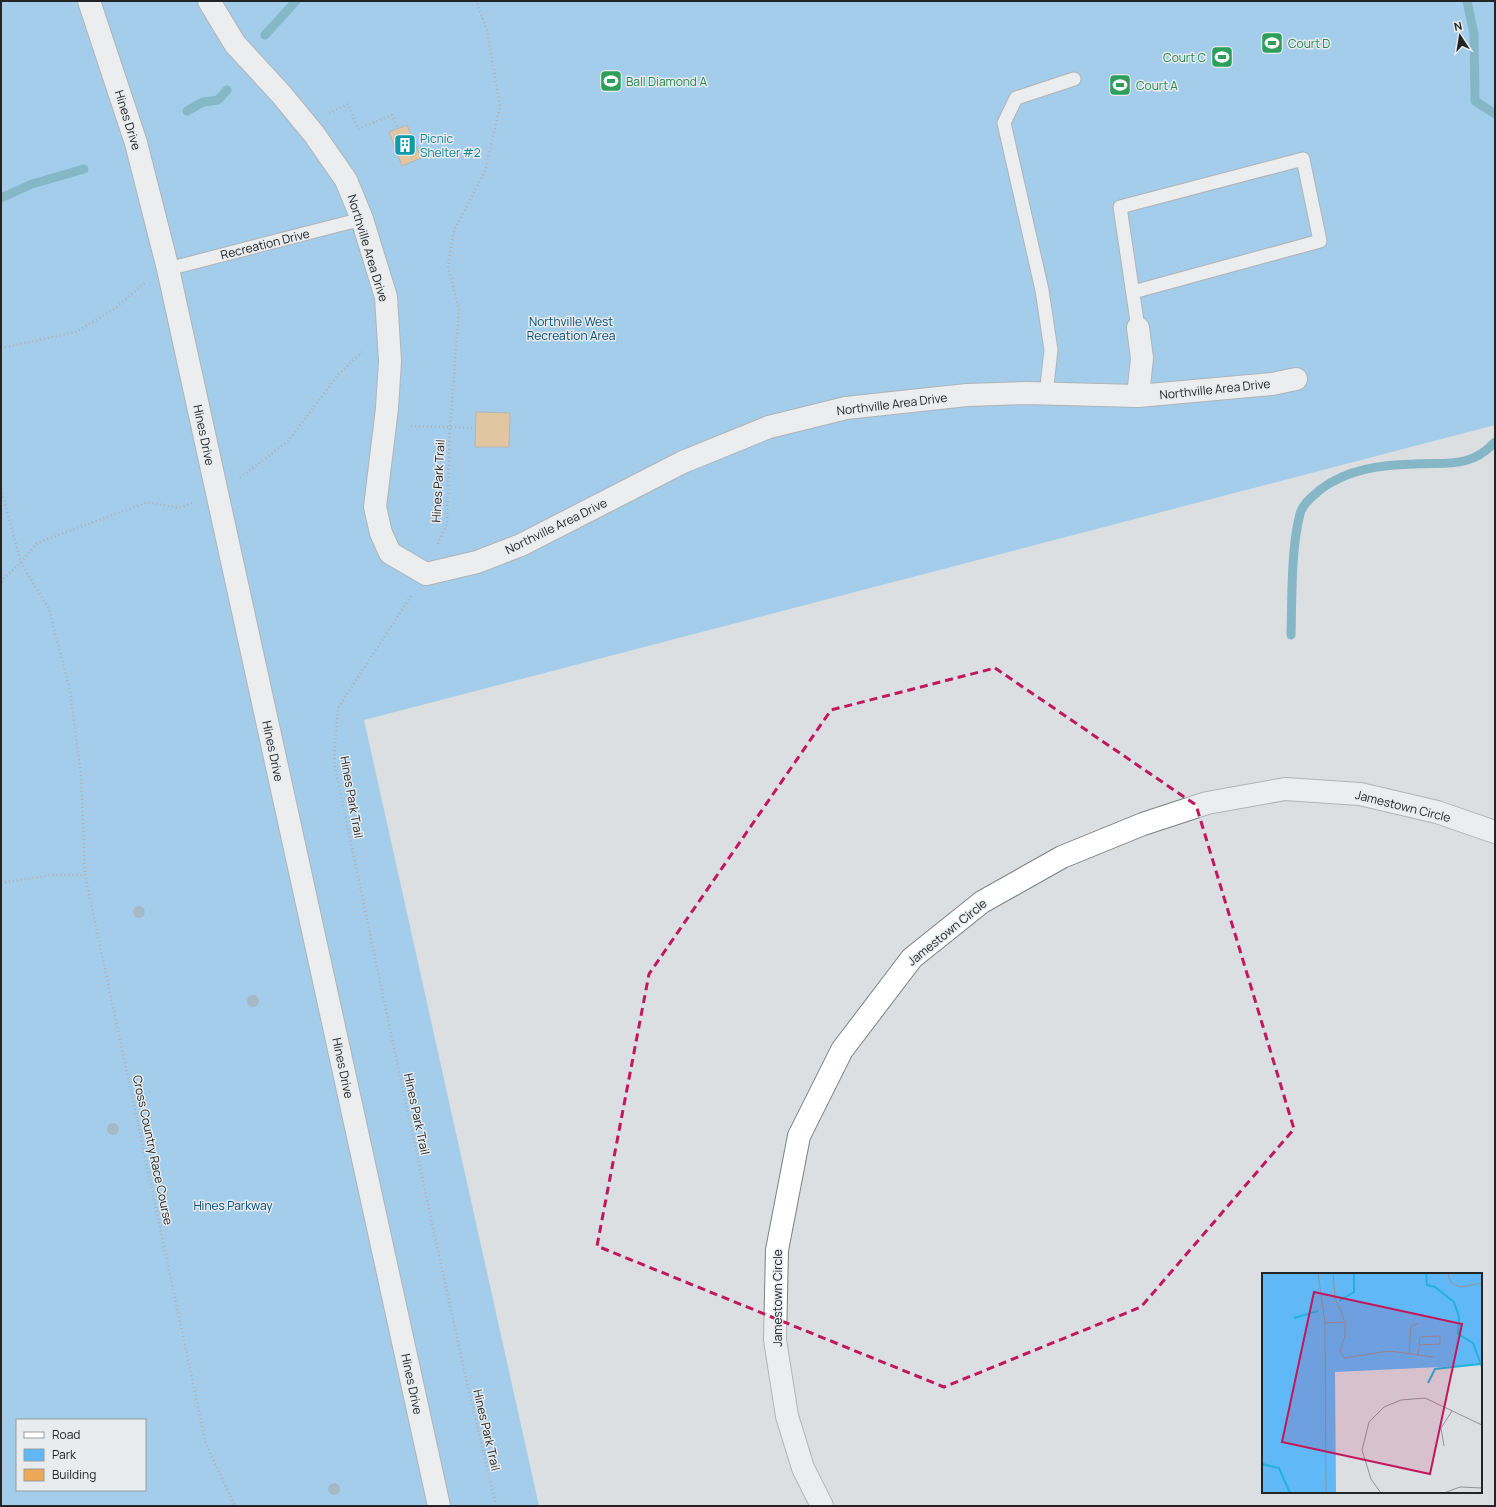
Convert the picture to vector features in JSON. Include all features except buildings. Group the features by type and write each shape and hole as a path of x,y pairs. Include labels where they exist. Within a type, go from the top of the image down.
{"street":[{"name":"Hines Drive","path":"89,1 136,143 168,269 439,1506"},
{"name":"Northville Area Drive","path":"209,1 235,44 281,94 346,180 362,219 386,297 390,361 385,425 375,507 381,532 390,553 426,574 477,562 522,546 683,462 770,427 846,408 914,399 974,395 1046,394 1138,396 1272,384 1296,379"},
{"path":"1138,328 1142,358 1138,396"},
{"name":"Jamestown Circle","path":"822,1506 803,1468 787,1416 775,1340 777,1250 799,1136 842,1050 912,958 982,902 1062,857 1143,824 1207,803 1285,789 1360,794 1437,812 1495,832"}],"lane":[{"path":"1046,394 1051,350 1042,290 1004,122 1016,98 1074,79"},
{"path":"1133,292 1320,241 1303,159 1120,207 1138,328"},
{"name":"Recreation Drive","path":"168,269 362,219"}],"path":[{"name":"Hines Park Trail","path":"476,1 487,30 500,106 485,171 453,233 448,267 459,309 450,427 447,523 426,574 338,708 334,762 402,1088 465,1376 496,1506"},
{"path":"305,124 348,104 358,129 392,115 398,129"},
{"path":"1,348 76,332 114,309 146,282 168,269"},
{"path":"385,425 475,428"},
{"name":"Cross Country Race Course","path":"1,489 21,563 49,609 70,691 81,776 85,875 206,1444 235,1506"},
{"path":"1,686 1,693"},
{"path":"1,884 52,875 85,875"}],"highlighted area":[{"path":"995,668 1196,805 1294,1129 1141,1307 944,1387 597,1246 649,974 831,710"}],"green space":[{"path":"1,1 1495,1 1495,425 364,720 539,1506 1,1506"}],"waterway":[{"path":"265,35 296,1"},
{"path":"1467,1 1474,34 1475,101 1495,114"},
{"path":"187,111 203,102 218,100 227,90"},
{"path":"1,198 32,184 84,169"},
{"path":"1291,635 1292,574 1297,527 1301,510 1312,497 1331,482 1365,469 1413,464 1447,463 1467,460 1486,451 1495,442"}],"place":[{"name":"Court D","path":"1272,43"},
{"name":"Court C","path":"1222,57"},
{"name":"Ball Diamond A","path":"611,81"},
{"name":"Court A","path":"1120,85"},
{"name":"Picnic Shelter #2","path":"405,145"}],"park label":[{"name":"Northville West Recreation Area","path":"571,328"},
{"name":"Hines Parkway","path":"233,1205"}]}
